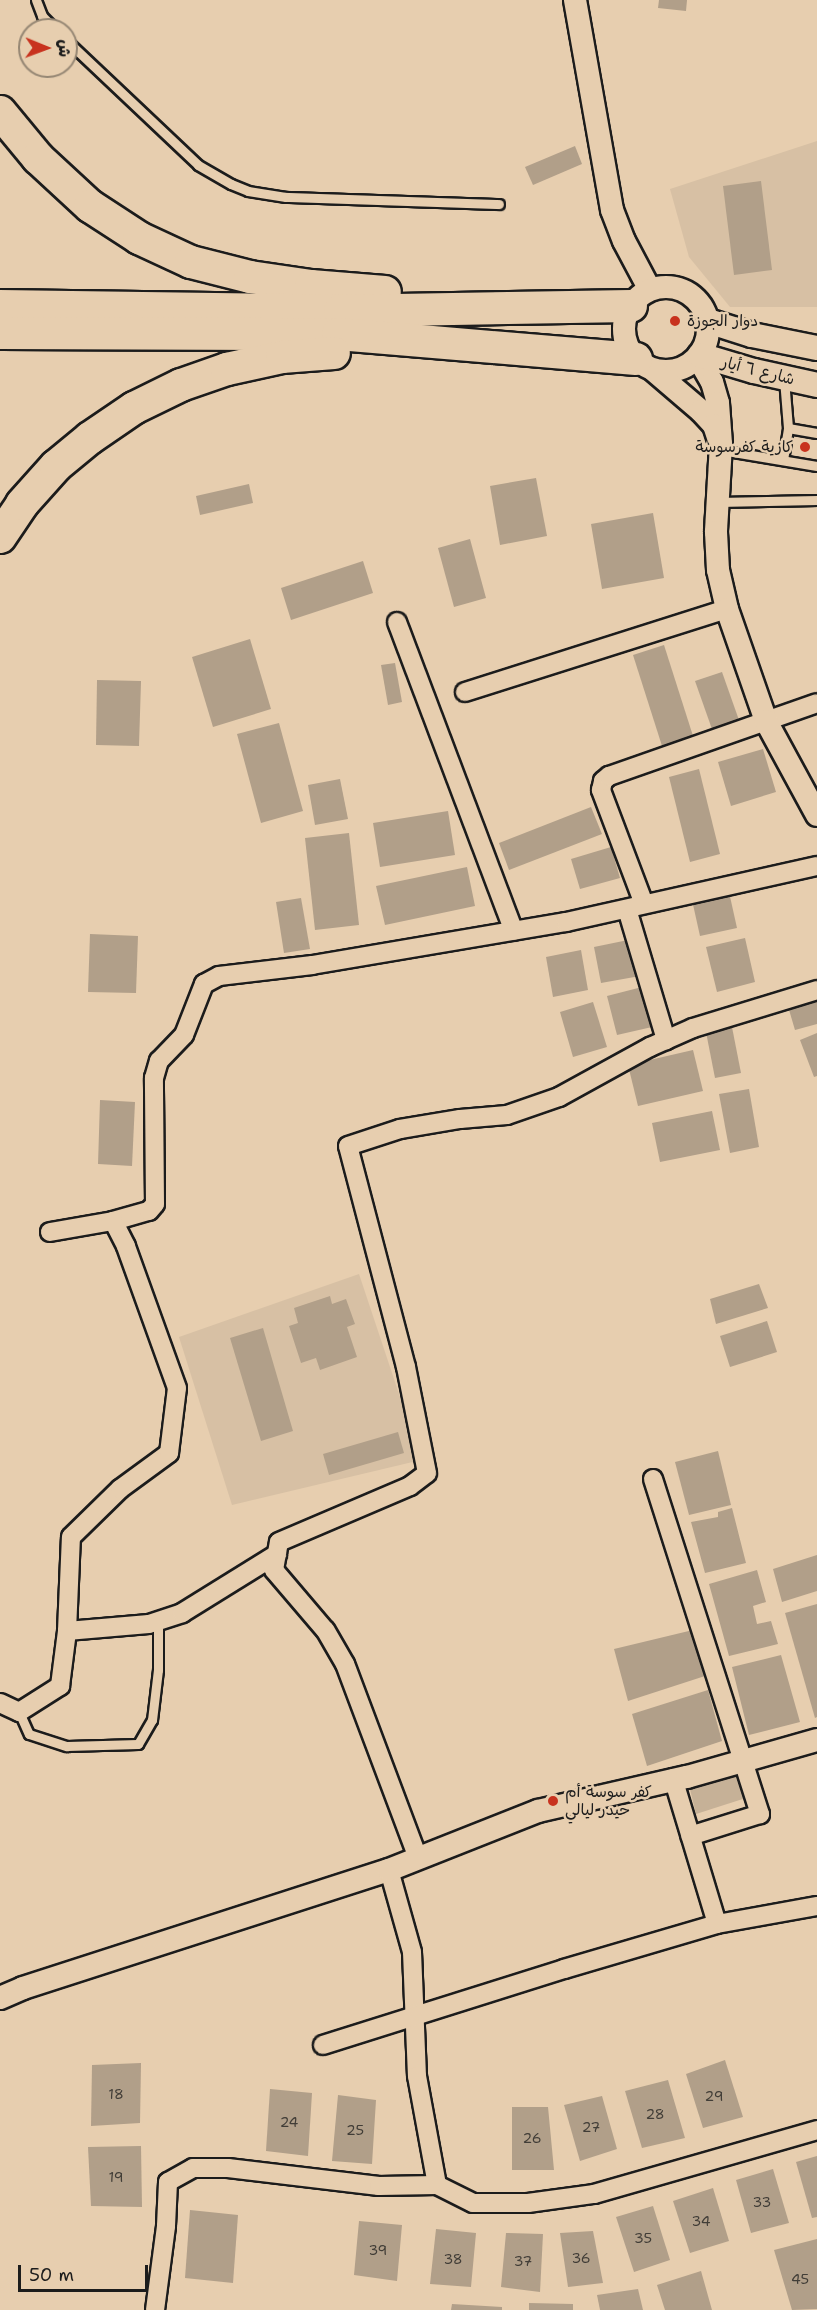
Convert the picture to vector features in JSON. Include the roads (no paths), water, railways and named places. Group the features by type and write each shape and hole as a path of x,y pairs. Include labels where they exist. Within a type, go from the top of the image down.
{"highway":[{"path":"0,112 39,158 90,206 139,238 191,262 250,277 311,286 568,306"},
{"path":"0,306 340,311 568,306 640,298"},
{"path":"0,333 338,334 572,353 645,365"},
{"path":"0,537 21,504 56,466 90,438 134,408 181,385 218,372 282,357 341,352 572,353"}],"main road":[{"name":"شارع ٦ أيار","path":"708,321 762,338 817,348"},
{"name":"شارع ٦ أيار","path":"699,356 784,379 817,385"}],"street":[{"path":"575,0 612,210 624,241 640,298"},
{"path":"645,365 677,370 699,356 709,333 708,321 703,308 684,291 661,287 640,298 624,328 625,340 645,365 701,411 714,425 721,447"},
{"path":"699,356 712,382 718,403 721,447 718,570 726,609 766,721 817,815"},
{"path":"465,692 726,609"},
{"path":"397,622 514,931"},
{"path":"666,1040 636,907 601,790 603,781 609,776 817,703"},
{"path":"50,1232 113,1221 149,1211 155,1204 154,1078 159,1061 184,1035 204,984 219,975 312,965 514,931 636,907 817,866"},
{"path":"418,1858 345,1664 325,1630 274,1570 279,1542 410,1486 427,1473 406,1367 348,1146 400,1129 460,1119 487,1118 518,1111 559,1097 666,1040 703,1025 817,990"},
{"path":"0,1703 19,1712 60,1686 67,1631 71,1537 120,1489 169,1453 177,1388 126,1246 113,1221"},
{"path":"652,1479 745,1761 760,1814 690,1836"},
{"path":"67,1631 158,1621 182,1613 276,1554"},
{"path":"0,1998 389,1870 538,1810 745,1761 817,1740"},
{"path":"673,1778 717,1924"},
{"path":"389,1870 412,1952 417,2076 437,2185"},
{"path":"323,2045 717,1924 817,1906"},
{"path":"155,2310 166,2226 168,2182 193,2168 228,2168 379,2186 437,2185 473,2202 528,2204 583,2196 817,2130"}],"lane":[{"path":"36,0 44,18"},
{"path":"78,51 198,165 231,184 249,191 286,197 499,204"},
{"path":"783,460 788,428 784,379"},
{"path":"788,428 817,433"},
{"path":"721,447 817,466"},
{"path":"718,502 817,500"},
{"path":"19,1712 29,1734 67,1746 138,1744 152,1720 158,1670 158,1621"}],"place":[{"name":"دوار الجوزة","path":"675,321"},
{"name":"كازية كفرسوسة","path":"805,447"},
{"name":"كفر سوسة أم حيدر ليالي","path":"553,1801"}]}
